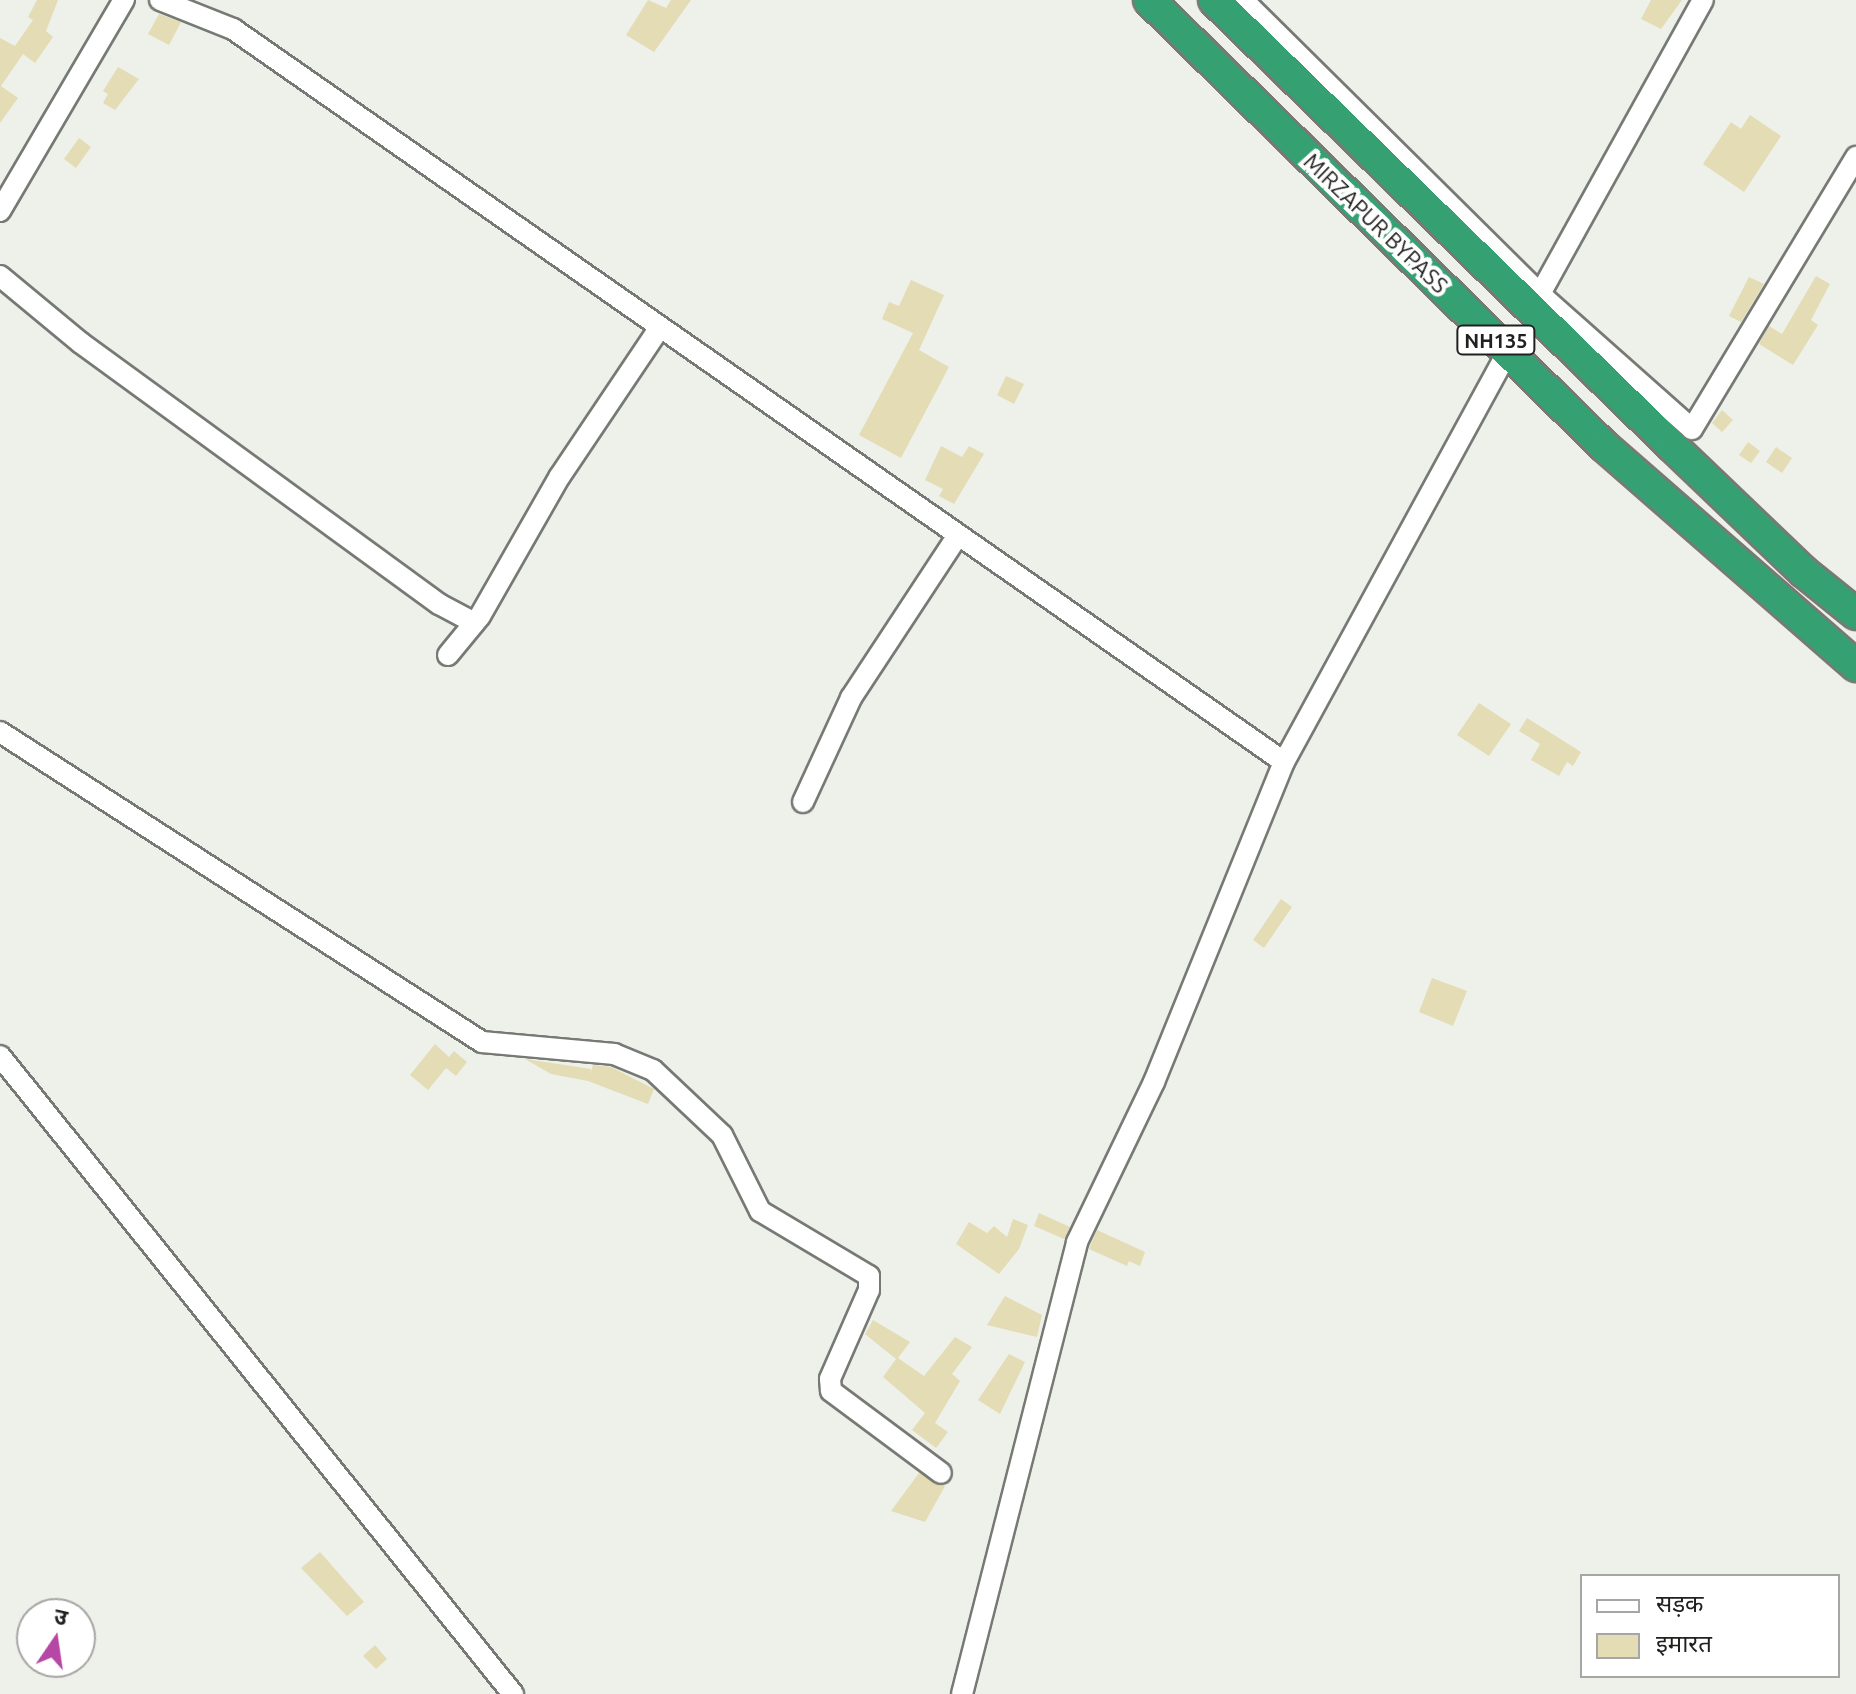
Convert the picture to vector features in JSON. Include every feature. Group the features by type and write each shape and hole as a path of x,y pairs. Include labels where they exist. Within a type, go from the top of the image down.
{"highway":[{"name":"MIRZAPUR BYPASS","path":"1149,0 1604,446 1856,666"},
{"name":"NH135","path":"1214,0 1672,446 1804,572 1856,614"}],"street":[{"path":"0,211 124,0"},
{"path":"160,0 233,29 1284,762"},
{"path":"1243,0 1540,294 1692,429 1856,157"},
{"path":"1540,294 1703,0"},
{"path":"0,276 81,343 378,560 474,623"},
{"path":"448,655 474,623 560,476 660,327"},
{"path":"962,1694 1077,1242 1154,1082 1284,762 1508,352"},
{"path":"803,802 851,698 958,535"},
{"path":"0,732 482,1042 614,1054 653,1070 722,1135 760,1211 869,1276 869,1290 830,1379 831,1391 941,1473"},
{"path":"0,1056 513,1694"}],"building":[{"path":"37,0 58,0 46,31 53,37 35,63 23,54 1,86 18,98 0,123 0,38 15,46 33,20 28,17"},
{"path":"648,0 666,8 671,0 691,0 654,52 626,35"},
{"path":"1651,0 1682,0 1661,29 1641,19"},
{"path":"159,14 181,22 169,45 148,34"},
{"path":"118,67 139,79 115,110 103,103 108,94 103,91"},
{"path":"1750,115 1781,136 1744,192 1703,164 1731,122 1741,129"},
{"path":"79,138 91,147 76,168 64,159"},
{"path":"1816,276 1830,284 1811,320 1818,325 1793,365 1759,344 1769,326 1782,334"},
{"path":"1749,277 1764,284 1741,322 1729,316"},
{"path":"911,280 944,295 919,350 949,367 901,458 859,435 913,333 882,319 889,302 899,306"},
{"path":"1006,376 1024,384 1014,404 997,395"},
{"path":"1722,410 1733,420 1722,432 1712,423"},
{"path":"1748,442 1760,451 1751,463 1739,455"},
{"path":"941,446 962,457 969,446 984,454 954,504 939,496 943,489 925,480"},
{"path":"1776,447 1792,458 1782,473 1766,462"},
{"path":"1479,703 1511,724 1489,756 1457,735"},
{"path":"1527,718 1581,752 1573,766 1567,762 1559,776 1531,760 1540,744 1519,731"},
{"path":"1281,899 1292,907 1264,948 1253,940"},
{"path":"1432,978 1467,991 1453,1026 1419,1012"},
{"path":"435,1044 449,1057 454,1051 467,1062 456,1076 446,1068 428,1090 410,1075"},
{"path":"525,1059 591,1069 590,1075 593,1065 611,1067 654,1089 648,1104 588,1081 551,1074"},
{"path":"1039,1213 1070,1227 1064,1239 1034,1226"},
{"path":"1013,1219 1028,1225 1019,1249 999,1274 956,1244 969,1222 987,1233 994,1226 1007,1237"},
{"path":"1097,1230 1145,1252 1140,1266 1129,1261 1127,1266 1089,1249"},
{"path":"1005,1296 1042,1315 1037,1337 987,1325"},
{"path":"873,1320 910,1342 898,1358 924,1376 955,1337 972,1347 952,1374 960,1381 935,1423 948,1432 936,1448 912,1430 925,1413 883,1377 896,1359 865,1334"},
{"path":"1009,1354 1025,1362 1000,1414 978,1400"},
{"path":"919,1473 945,1486 925,1522 891,1511"},
{"path":"320,1552 364,1602 347,1616 301,1568"},
{"path":"375,1645 387,1659 376,1669 363,1656"}]}
